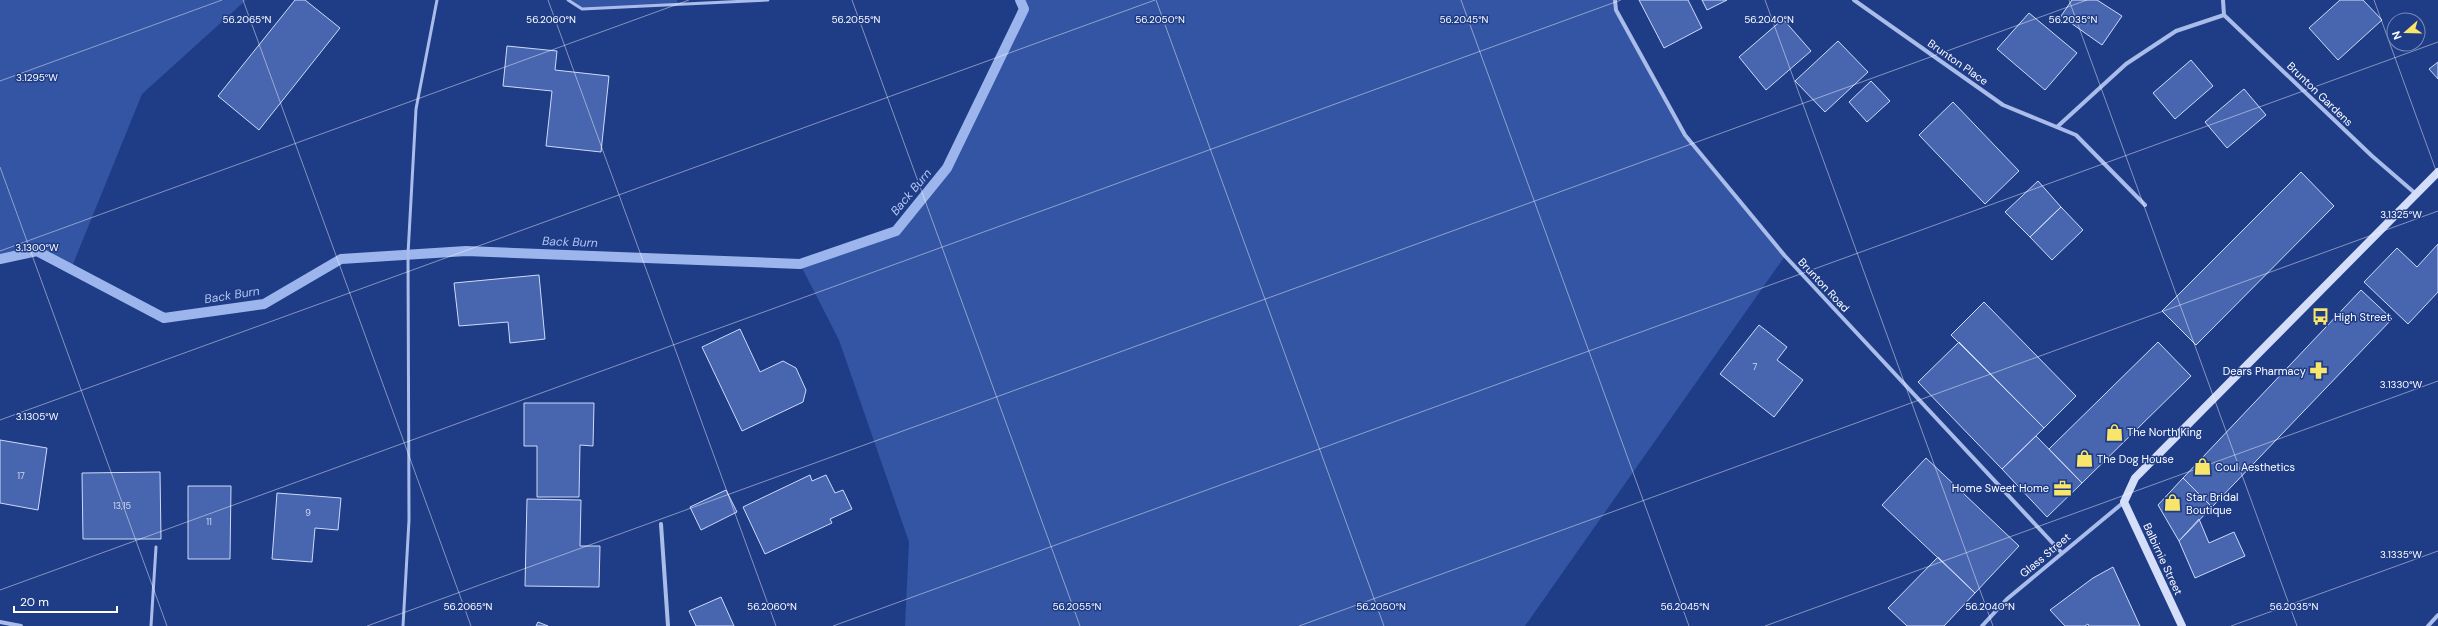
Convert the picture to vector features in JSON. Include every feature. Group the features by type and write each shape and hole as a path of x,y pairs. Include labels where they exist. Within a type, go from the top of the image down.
{"main road":[{"path":"2124,502 2135,478 2417,195 2438,172"},
{"name":"Balbirnie Street","path":"2124,502 2182,626"}],"street":[{"name":"Brunton Road","path":"1615,0 1616,10 1685,135 1785,256 2061,552"},
{"name":"Brunton Place","path":"1854,0 2004,105 2076,135 2145,205"},
{"path":"2057,127 2126,64 2176,31 2224,15 2223,0"},
{"name":"Brunton Gardens","path":"2224,15 2372,156 2417,195"},
{"name":"Glass Street","path":"1982,626 2007,599 2061,552 2124,502"},
{"path":"661,524 668,626"},
{"path":"2428,626 2438,615"},
{"path":"0,622 21,626"}],"lane":[{"path":"403,626 409,520 408,254 416,109 438,0"},
{"path":"568,0 582,9 768,0"},
{"path":"151,626 156,547"}],"shaded area":[{"path":"0,0 246,0 142,94 71,269 37,251 0,259"},
{"path":"568,0 677,0 678,5 582,9"},
{"path":"1020,0 1615,0 1617,10 1685,135 1785,256 1525,626 905,626 909,542 839,340 800,264 896,230 947,168 1024,9"}],"building":[{"path":"295,0 305,0 340,28 259,130 218,96"},
{"path":"1639,0 1688,0 1702,28 1664,48"},
{"path":"1702,0 1727,0 1707,10"},
{"path":"2072,0 2097,0 2122,16 2102,45 2061,16"},
{"path":"2340,0 2363,0 2382,20 2338,60 2309,28"},
{"path":"2029,13 2077,53 2045,90 1997,49"},
{"path":"1783,19 1811,51 1766,90 1739,57"},
{"path":"1838,41 1868,72 1825,112 1795,81"},
{"path":"507,46 557,51 555,70 609,76 601,152 546,146 552,91 503,86"},
{"path":"2191,60 2213,86 2175,119 2153,93"},
{"path":"2438,62 2438,79 2429,69"},
{"path":"1871,81 1890,101 1867,122 1849,102"},
{"path":"2244,89 2266,115 2227,148 2205,122"},
{"path":"1953,102 2019,171 1985,204 1919,135"},
{"path":"2301,172 2334,206 2196,345 2162,311"},
{"path":"2038,181 2061,207 2030,237 2005,212"},
{"path":"2061,207 2083,230 2052,260 2030,237"},
{"path":"2438,244 2438,292 2408,324 2364,282 2397,248 2417,267"},
{"path":"539,275 545,339 510,343 508,322 459,326 454,283"},
{"path":"2361,290 2392,319 2212,507 2183,478"},
{"path":"1984,302 2076,396 2044,428 1951,335"},
{"path":"1759,325 1787,347 1777,360 1803,380 1774,417 1720,374"},
{"path":"740,329 760,372 783,361 796,368 806,390 803,402 742,431 702,347"},
{"path":"1959,342 2044,428 2002,469 1918,382"},
{"path":"2158,342 2191,376 2082,483 2049,449"},
{"path":"524,403 594,403 593,446 580,445 579,497 537,497 537,446 524,446"},
{"path":"2036,436 2082,483 2047,517 2002,469"},
{"path":"0,440 47,448 38,510 0,503"},
{"path":"1926,458 2019,546 1975,593 1882,505"},
{"path":"160,472 161,539 83,539 82,473"},
{"path":"810,475 812,481 826,475 835,493 843,490 852,509 830,519 832,523 765,554 743,507"},
{"path":"2183,478 2212,507 2179,541 2158,505"},
{"path":"188,486 231,486 230,559 188,559"},
{"path":"726,490 737,512 701,530 690,507"},
{"path":"277,493 341,498 338,530 315,528 312,562 272,559"},
{"path":"527,499 581,500 580,546 600,546 599,587 525,586"},
{"path":"2199,519 2209,543 2234,532 2245,556 2195,578 2179,541"},
{"path":"1938,557 1975,593 1944,626 1907,626 1888,608"},
{"path":"2113,567 2140,626 2089,626 2088,624 2085,626 2065,626 2050,610 2093,578"},
{"path":"721,597 734,626 696,626 689,611"},
{"path":"538,622 548,626 536,626"}],"waterway":[{"name":"Back Burn","path":"0,259 37,251 164,318 264,304 341,259 466,251 800,264 896,231 947,168 1024,9 1020,0"}],"place":[{"name":"High Street","path":"2321,317"},
{"name":"Dears Pharmacy","path":"2319,371"},
{"name":"The North King","path":"2114,432"},
{"name":"The Dog House","path":"2084,459"},
{"name":"Coul Aesthetics","path":"2202,467"},
{"name":"Home Sweet Home","path":"2062,488"},
{"name":"Star Bridal Boutique","path":"2173,503"}]}
